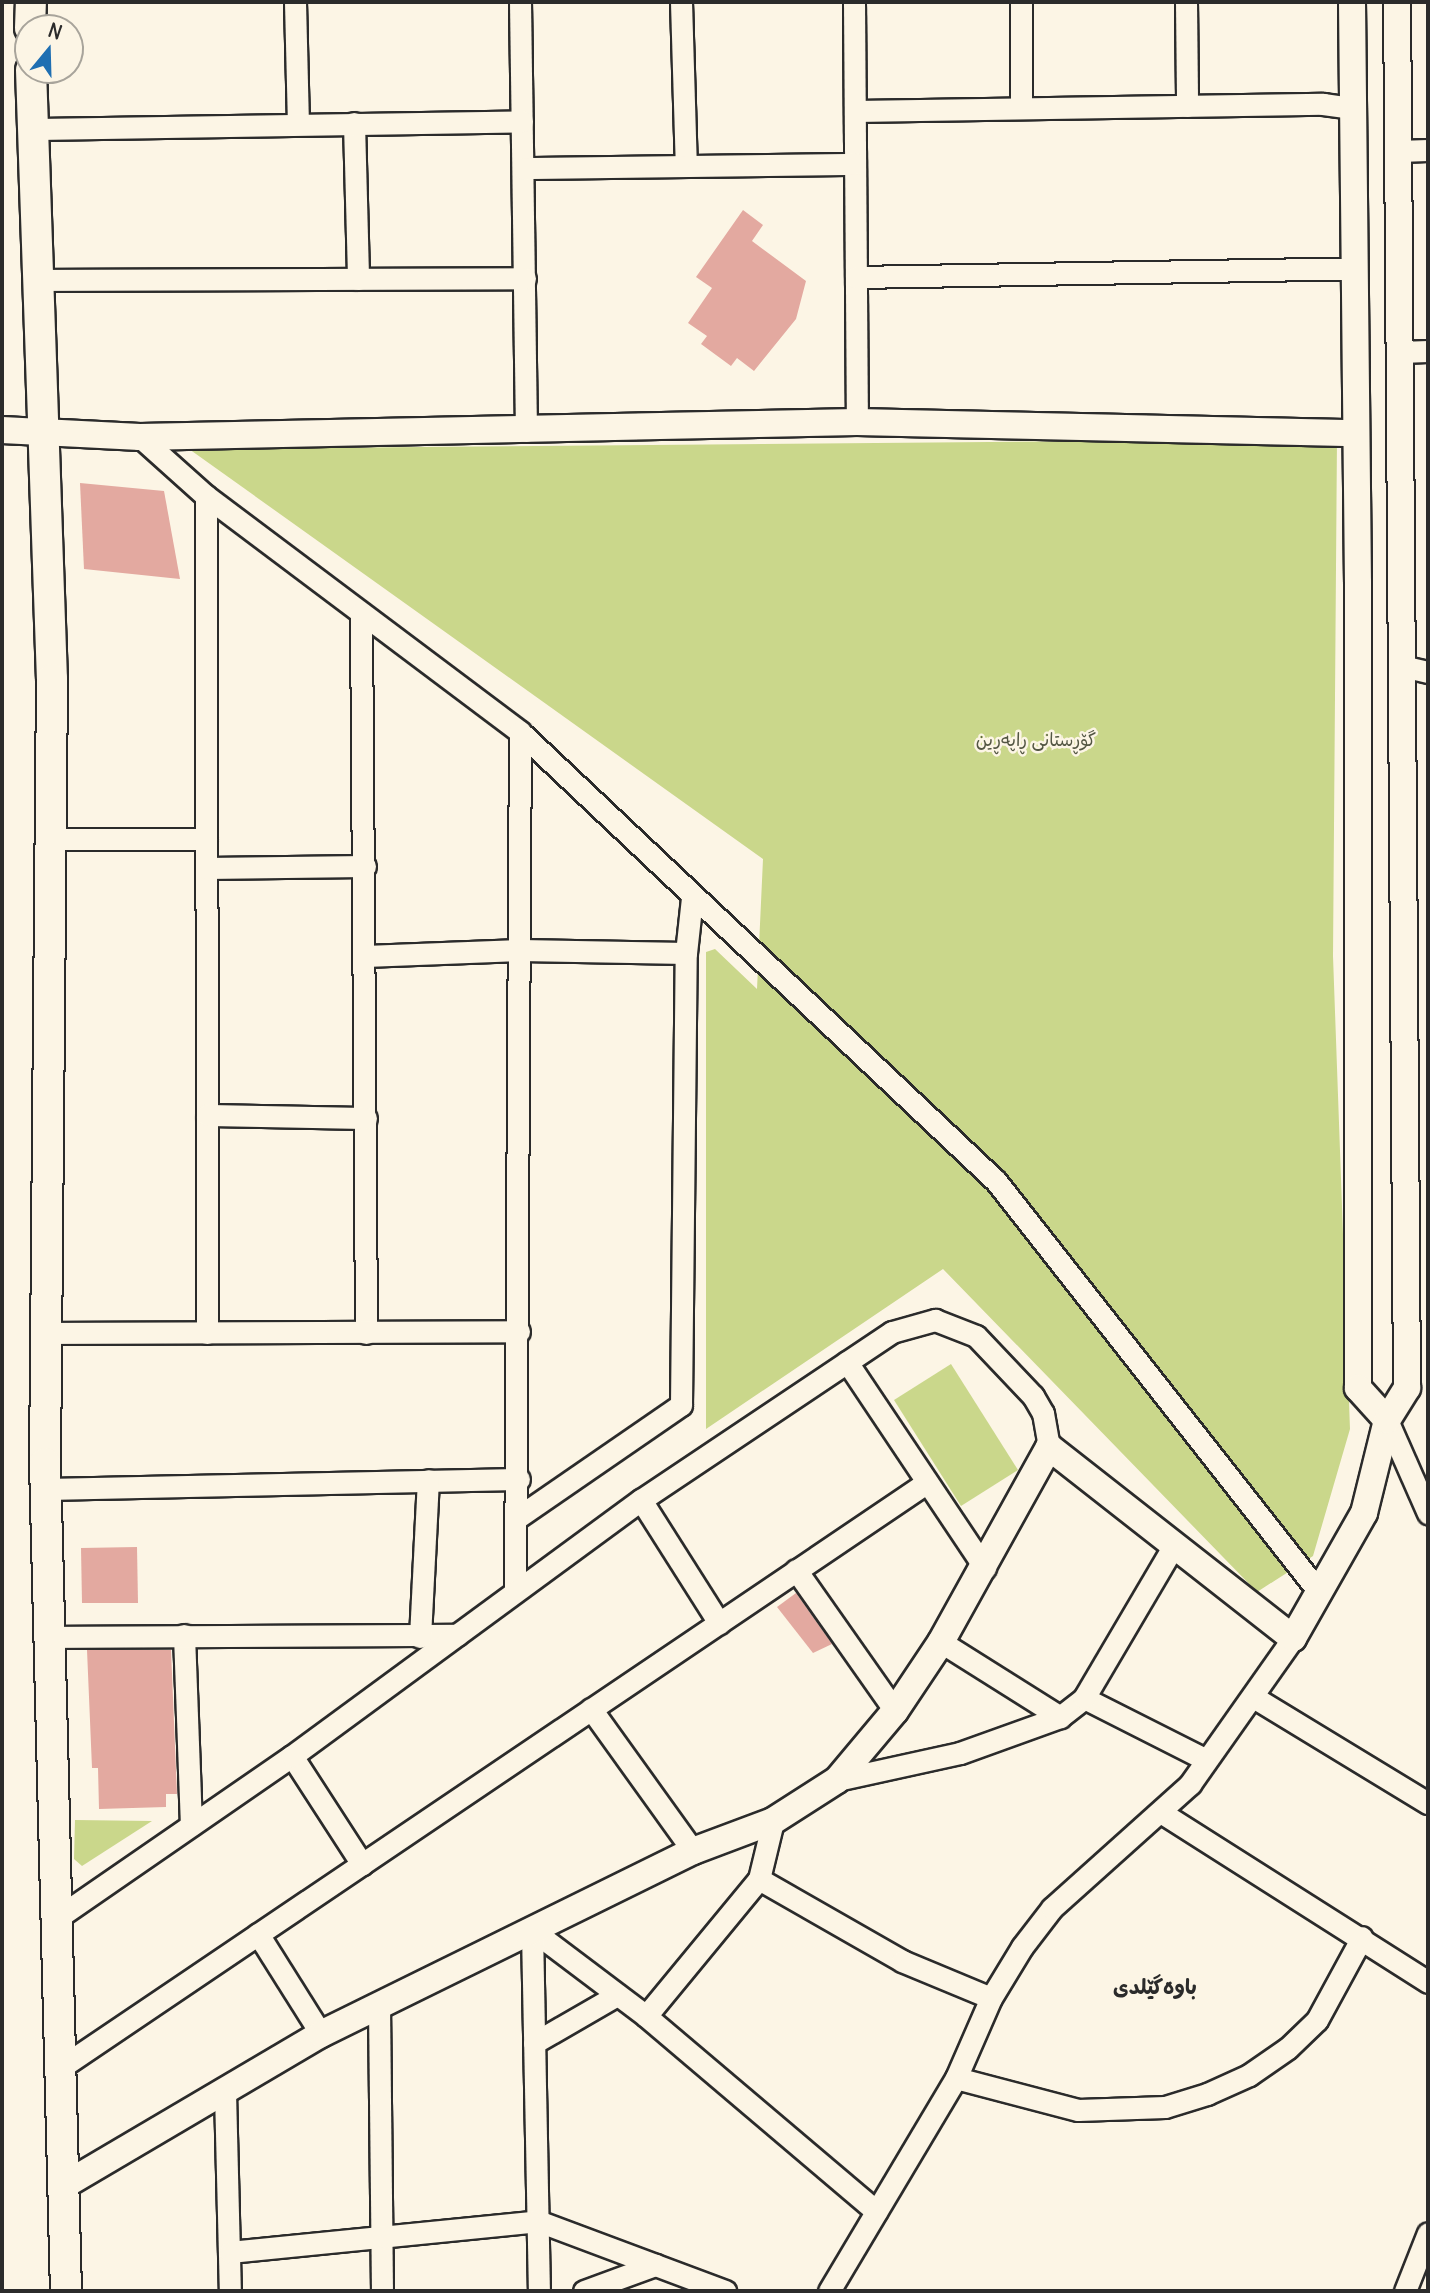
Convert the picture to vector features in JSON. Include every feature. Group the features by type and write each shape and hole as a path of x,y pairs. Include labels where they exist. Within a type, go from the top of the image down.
{"main road":[{"path":"31,84 40,435 52,679 45,1489 63,2066 66,2291"}],"street":[{"path":"295,2 298,124"},
{"path":"520,2 526,432"},
{"path":"681,2 685,166"},
{"path":"854,2 857,422"},
{"path":"1021,2 1021,108"},
{"path":"1186,2 1187,106"},
{"path":"1352,2 1358,583 1358,1388 1387,1420 1428,1513"},
{"path":"829,2291 956,2078 991,1998 1052,1908 1162,1812 1190,1784 1205,1759 1255,1698 1293,1638 1364,1513 1387,1420 1407,1388 1396,2"},
{"path":"855,111 1323,104 1353,108"},
{"path":"32,129 522,121"},
{"path":"354,124 358,279"},
{"path":"1398,151 1428,150"},
{"path":"523,168 855,164"},
{"path":"856,276 1355,268"},
{"path":"36,281 525,278"},
{"path":"1400,352 1428,351"},
{"path":"3,432 140,437 526,432 857,422 1356,433"},
{"path":"140,437 206,496 520,732 692,898 996,1181 1319,1592"},
{"path":"206,496 207,1334"},
{"path":"1358,583 1402,580"},
{"path":"361,613 365,866 366,1334"},
{"path":"1402,666 1428,672"},
{"path":"515,1591 519,1479 520,732"},
{"path":"51,839 206,839"},
{"path":"206,868 365,866"},
{"path":"517,1518 681,1405 685,953 692,898"},
{"path":"365,956 520,950 685,953"},
{"path":"206,1115 366,1118"},
{"path":"57,1918 292,1756 641,1500 847,1362 913,1324 935,1320 956,1325 985,1343 1033,1396 1043,1413 1049,1447 985,1568 941,1642 895,1711 837,1780 773,1821 693,1851 321,2034 63,2186"},
{"path":"46,1333 366,1334 519,1331"},
{"path":"847,1362 985,1568"},
{"path":"1049,1447 1293,1638"},
{"path":"45,1489 519,1479"},
{"path":"420,1637 428,1480"},
{"path":"63,2066 926,1483"},
{"path":"641,1500 719,1623"},
{"path":"837,1780 960,1753 1060,1717 1084,1698 1174,1545"},
{"path":"796,1570 895,1711"},
{"path":"48,1637 420,1637 459,1634"},
{"path":"184,1635 191,1825"},
{"path":"941,1642 1060,1717"},
{"path":"1084,1698 1205,1759"},
{"path":"1255,1698 1428,1804"},
{"path":"591,1709 693,1851"},
{"path":"292,1756 362,1864"},
{"path":"1162,1812 1362,1937 1428,1982"},
{"path":"646,2016 759,1879 773,1821"},
{"path":"759,1879 902,1961 991,1998"},
{"path":"532,1930 646,2016 876,2211"},
{"path":"532,1930 539,2291"},
{"path":"258,1934 321,2034"},
{"path":"956,2078 1078,2110 1166,2107 1207,2094 1249,2075 1288,2048 1317,2020 1362,1937"},
{"path":"534,2043 617,1995"},
{"path":"379,2005 382,2291"},
{"path":"225,2092 230,2291"},
{"path":"230,2252 538,2221 725,2291"},
{"path":"1405,2291 1428,2233"},
{"path":"584,2291 655,2265"},
{"path":"1405,2291 1428,2270"}],"green space":[{"name":"گۆڕستانی ڕاپەڕین","path":"1337,439 1333,956 1350,1429 1313,1556 1257,1592 943,1269 706,1429 706,952 715,949 757,989 763,859 189,449"},
{"path":"951,1364 1018,1470 961,1506 894,1400"},
{"path":"75,1820 152,1821 82,1866 74,1859"}],"building":[{"path":"743,210 763,225 752,241 806,281 796,319 754,371 737,358 731,366 701,344 707,336 688,323 712,288 696,277"},
{"path":"80,483 164,491 180,579 84,569"},
{"path":"137,1547 138,1603 82,1603 81,1548"},
{"path":"796,1593 832,1644 813,1653 777,1607"},
{"path":"87,1650 171,1650 177,1794 166,1794 166,1807 99,1809 98,1768 92,1768"}],"district":[{"name":"باوەگێلدی","path":"1155,1987"}]}
